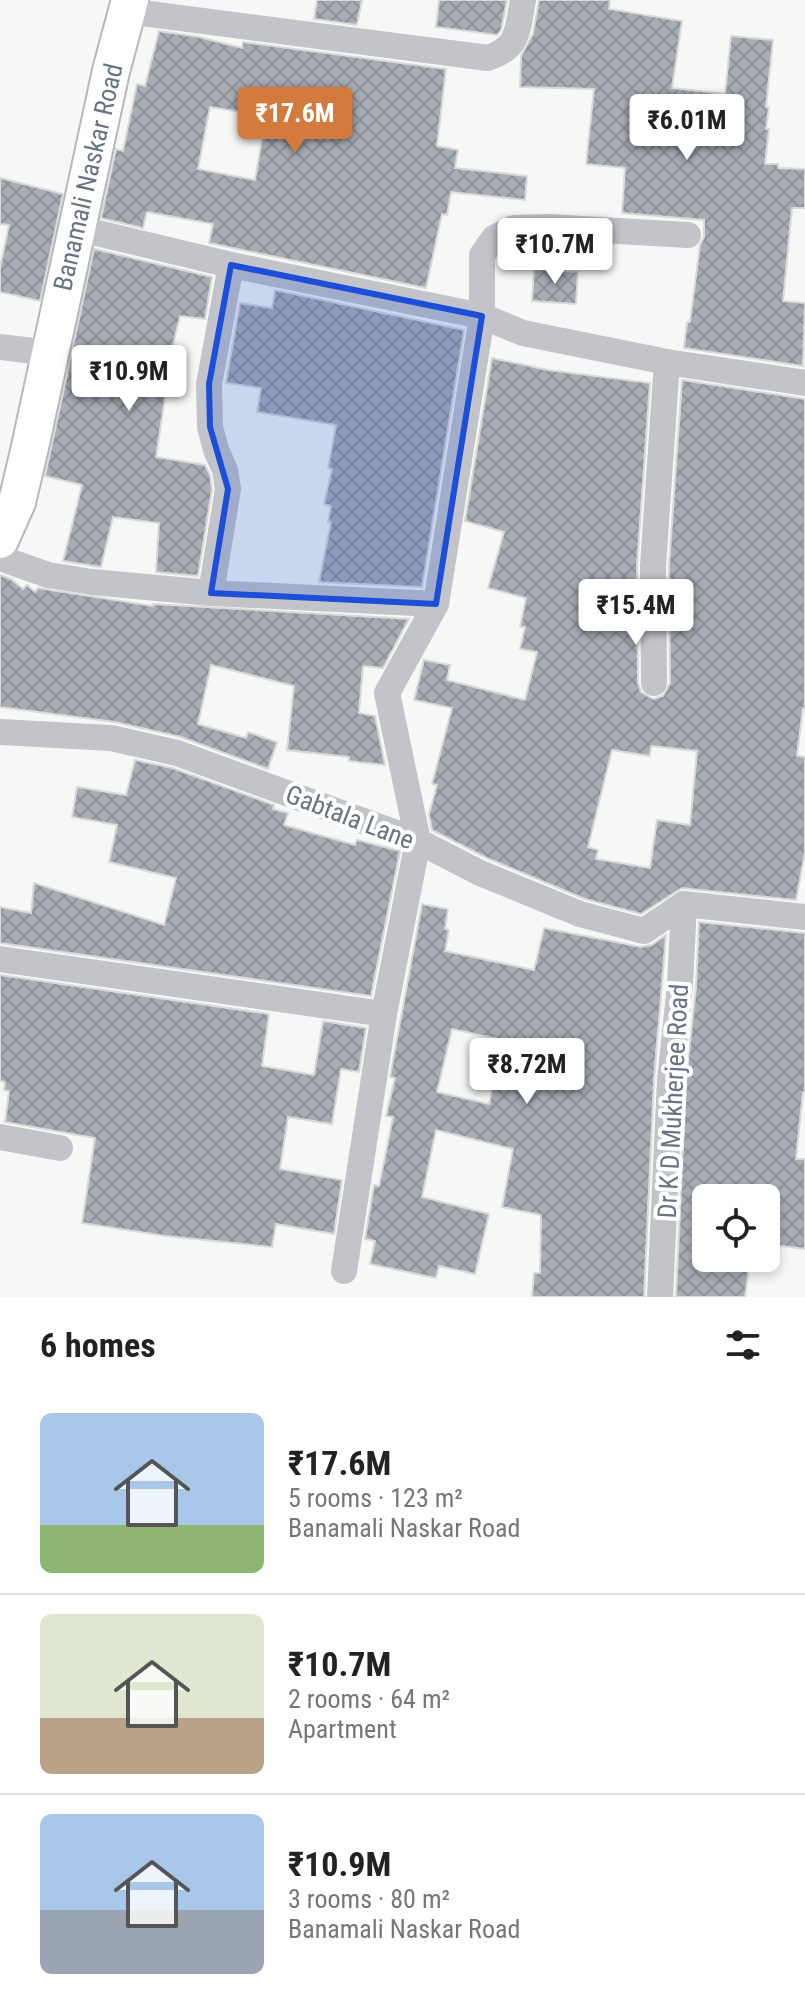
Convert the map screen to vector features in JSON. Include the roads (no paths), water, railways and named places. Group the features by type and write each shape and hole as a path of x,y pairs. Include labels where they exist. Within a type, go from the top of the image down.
{"street":[{"path":"128,6 488,58 504,53 515,40 523,0"},
{"name":"Banamali Naskar Road","path":"0,540 17,502 128,6"},
{"path":"76,228 231,265 482,316 523,333 667,362 805,383"},
{"path":"344,1271 384,1014 418,841 387,693 436,604 482,316 482,255 494,238 514,228 688,235"},
{"path":"211,593 228,489 225,470 210,427 209,384 231,265"},
{"path":"0,347 50,353"},
{"path":"654,683 653,566 667,362"},
{"path":"0,558 48,575 77,580 211,593 436,604"},
{"name":"Gabtala Lane","path":"0,732 111,738 177,753 418,841 480,873 580,914 644,931 684,904"},
{"path":"684,904 805,917"},
{"name":"Dr K D Mukherjee Road","path":"660,1297 670,1080 680,985 684,904"},
{"path":"0,959 384,1014"},
{"path":"0,1137 60,1148"}]}
